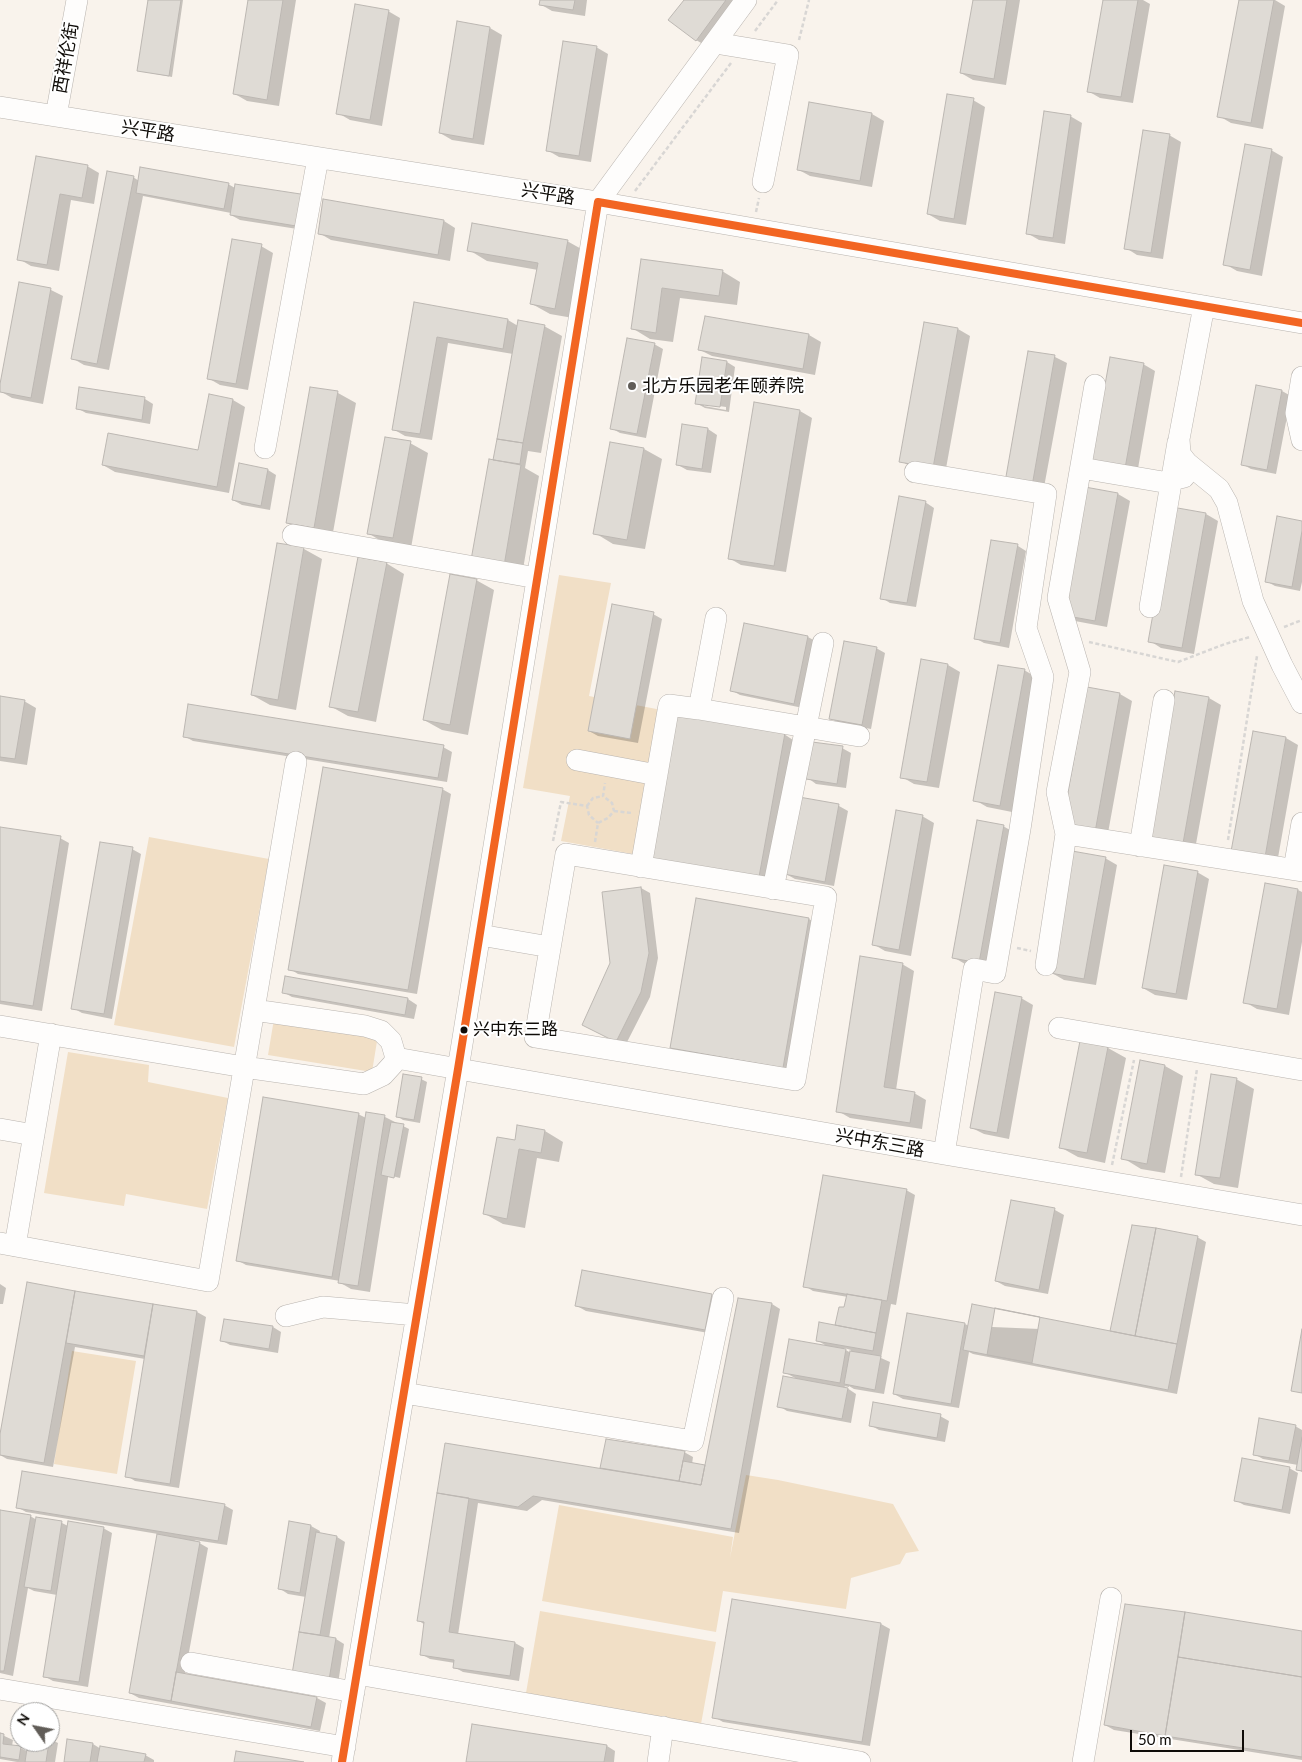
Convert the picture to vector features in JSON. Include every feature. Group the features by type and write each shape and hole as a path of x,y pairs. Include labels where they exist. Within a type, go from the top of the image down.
{"street":[{"name":"西祥伦街","path":"56,116 77,0"},
{"path":"0,1689 343,1755 458,1069 598,202 746,0"},
{"path":"715,43 788,54 764,182"},
{"name":"兴平路","path":"0,107 624,206 1302,322"},
{"path":"265,448 318,158"},
{"path":"1150,607 1204,306"},
{"path":"1302,377 1296,413 1302,440"},
{"path":"1047,960 1066,834 1057,792 1080,672 1058,598 1095,385"},
{"path":"1179,438 1180,454 1186,463 1219,489 1227,503 1263,634 1302,703"},
{"path":"1081,468 1163,482 1202,474"},
{"path":"915,472 1046,494 1026,628 1043,678 1020,829 995,973 974,969 944,1154"},
{"path":"293,536 537,578"},
{"path":"699,709 716,618"},
{"path":"773,888 823,643"},
{"path":"1140,846 1164,700"},
{"path":"641,867 669,706 699,709 859,736"},
{"path":"578,760 657,775"},
{"path":"51,1034 34,1134 8,1245 208,1281 296,762"},
{"path":"1066,834 1298,870 1302,823"},
{"path":"566,854 641,867 826,897 795,1080 535,1037 566,854"},
{"path":"480,935 550,946"},
{"path":"0,1026 244,1067 364,1084 383,1075 396,1058 391,1041 381,1031 365,1026 254,1010"},
{"path":"1060,1028 1302,1070"},
{"name":"兴中东三路","path":"396,1058 1302,1215"},
{"path":"0,1129 34,1134"},
{"path":"404,1393 693,1441 723,1298"},
{"path":"286,1316 323,1307 417,1314"},
{"path":"1083,1762 1111,1598"},
{"path":"191,1664 355,1683 664,1728 860,1762"},
{"path":"658,1762 664,1728"}],"path":[{"path":"754,32 778,0"},
{"path":"624,206 737,56"},
{"path":"1070,637 1178,662 1224,644 1263,634 1302,620"},
{"path":"1225,859 1263,634"},
{"path":"604,796 608,766"},
{"path":"598,823 589,815 587,806 593,798 604,796"},
{"path":"598,823 608,818 614,811 612,803 604,796"},
{"path":"566,854 553,843 560,802 587,806"},
{"path":"592,858 598,823"},
{"path":"1001,944 1047,960"},
{"path":"1109,1182 1138,1041"},
{"path":"1178,1194 1200,1052"}],"shaded area":[{"path":"559,575 611,583 589,696 672,712 647,777 633,854 561,841 570,796 523,788"},
{"path":"149,837 269,859 234,1047 114,1025"},
{"path":"274,1019 378,1035 372,1072 268,1055"},
{"path":"68,1052 149,1065 148,1082 228,1098 207,1209 126,1194 124,1206 44,1193"},
{"path":"72,1351 136,1361 117,1474 54,1464"},
{"path":"746,1475 893,1504 919,1551 906,1553 900,1564 851,1578 846,1609 723,1591 716,1632 542,1601 559,1505 733,1537 730,1558"},
{"path":"540,1611 716,1642 701,1724 526,1693"}],"building":[{"path":"148,0 181,0 169,76 137,71"},
{"path":"248,0 283,0 267,100 233,94"},
{"path":"540,0 575,0 573,10 539,5"},
{"path":"684,0 726,0 696,41 668,20"},
{"path":"973,0 1007,0 994,79 960,73"},
{"path":"1103,0 1138,0 1121,97 1087,92"},
{"path":"1239,0 1274,0 1251,123 1217,117"},
{"path":"355,4 389,10 370,120 336,114"},
{"path":"457,21 490,27 473,139 439,133"},
{"path":"563,41 597,46 579,156 546,151"},
{"path":"947,94 974,98 954,219 927,214"},
{"path":"809,102 872,113 860,181 797,170"},
{"path":"1044,111 1071,115 1053,238 1026,234"},
{"path":"1143,130 1170,134 1151,253 1124,249"},
{"path":"1245,144 1272,149 1250,270 1223,265"},
{"path":"36,156 88,165 82,198 60,194 47,265 17,260"},
{"path":"140,167 229,183 224,209 136,193"},
{"path":"107,171 134,176 97,364 71,359"},
{"path":"235,184 307,195 302,227 230,215"},
{"path":"323,199 444,220 438,255 318,234"},
{"path":"472,223 568,240 555,309 530,304 538,263 467,251"},
{"path":"232,239 262,244 236,384 207,379"},
{"path":"641,259 723,270 719,296 662,288 656,333 631,329"},
{"path":"19,282 51,288 31,398 0,392"},
{"path":"414,302 508,319 503,349 437,337 420,434 392,430"},
{"path":"705,316 809,334 803,369 698,350"},
{"path":"518,320 545,325 523,443 497,439"},
{"path":"924,322 958,328 933,468 899,462"},
{"name":"北方乐园老年颐养院","path":"627,338 655,343 637,434 610,429"},
{"path":"1028,351 1055,355 1031,492 1004,488"},
{"path":"702,357 727,361 720,407 695,404"},
{"path":"1110,357 1144,363 1124,474 1090,468"},
{"path":"1256,385 1282,390 1267,470 1241,465"},
{"path":"79,387 145,397 142,420 76,409"},
{"path":"310,387 338,391 314,528 286,523"},
{"path":"209,394 233,399 217,487 102,465 108,433 198,450"},
{"path":"754,402 800,410 774,566 728,559"},
{"path":"682,424 708,428 702,469 676,465"},
{"path":"385,437 411,441 393,538 367,534"},
{"path":"497,439 523,443 520,464 493,460"},
{"path":"610,442 644,448 627,540 593,534"},
{"path":"489,459 521,465 504,566 471,560"},
{"path":"239,463 268,469 261,506 232,500"},
{"path":"1085,487 1118,493 1095,621 1062,615"},
{"path":"899,496 926,501 907,603 880,599"},
{"path":"1172,507 1206,513 1182,648 1148,642"},
{"path":"1277,516 1302,521 1292,587 1265,582"},
{"path":"991,540 1018,544 1000,643 974,639"},
{"path":"277,543 304,547 278,700 251,695"},
{"path":"358,557 387,562 358,712 329,707"},
{"path":"450,574 477,579 450,725 423,720"},
{"path":"612,604 654,612 630,739 588,731"},
{"path":"744,623 808,636 794,704 730,691"},
{"path":"844,641 877,647 862,725 829,719"},
{"path":"921,659 948,664 927,782 900,778"},
{"path":"998,665 1025,669 1000,806 973,801"},
{"path":"1087,687 1120,693 1094,838 1061,831"},
{"path":"1175,691 1209,697 1182,849 1148,843"},
{"path":"0,696 25,700 15,759 0,757"},
{"path":"188,704 444,745 438,778 183,737"},
{"path":"677,714 785,733 759,877 650,858"},
{"path":"1253,731 1286,737 1264,863 1230,857"},
{"path":"812,742 843,746 837,784 806,779"},
{"path":"323,767 443,788 408,990 288,970"},
{"path":"799,797 839,804 825,882 784,874"},
{"path":"896,810 923,815 899,950 872,945"},
{"path":"977,820 1004,825 979,963 952,958"},
{"path":"0,827 61,836 33,1006 0,1001"},
{"path":"100,842 133,847 104,1014 71,1009"},
{"path":"1072,851 1106,857 1084,979 1050,973"},
{"path":"1164,865 1198,871 1176,994 1142,988"},
{"path":"1265,883 1298,889 1277,1009 1243,1003"},
{"path":"641,887 649,953 641,992 616,1042 582,1025 610,963 602,892"},
{"path":"696,898 809,918 783,1068 670,1048"},
{"path":"860,956 903,963 884,1087 915,1092 910,1123 836,1112"},
{"path":"285,976 408,998 405,1015 282,993"},
{"path":"995,992 1022,997 997,1133 970,1128"},
{"path":"1080,1041 1108,1047 1087,1153 1059,1148"},
{"path":"1140,1060 1165,1065 1147,1164 1121,1159"},
{"path":"403,1074 422,1077 414,1120 396,1117"},
{"path":"1211,1074 1237,1078 1220,1178 1195,1175"},
{"path":"263,1097 359,1113 332,1277 236,1261"},
{"path":"366,1112 385,1115 358,1286 338,1283"},
{"path":"391,1122 404,1124 394,1178 381,1175"},
{"path":"517,1125 545,1130 541,1153 519,1149 507,1219 483,1214 497,1137 515,1140"},
{"path":"823,1175 907,1189 887,1301 803,1287"},
{"path":"1011,1200 1055,1208 1039,1290 995,1281"},
{"path":"1132,1225 1156,1228 1135,1336 1110,1331"},
{"path":"1156,1228 1198,1236 1177,1344 1135,1336"},
{"path":"582,1270 712,1294 705,1330 575,1306"},
{"path":"27,1282 75,1291 44,1463 0,1455 0,1434"},
{"path":"75,1291 153,1304 144,1356 66,1343"},
{"path":"847,1294 882,1300 876,1333 835,1325 839,1307 844,1307"},
{"path":"738,1298 772,1303 731,1529 533,1496 518,1507 437,1493 445,1443 701,1485"},
{"path":"153,1304 197,1311 170,1484 125,1477"},
{"path":"972,1304 1177,1344 1168,1390 963,1350"},
{"path":"995,1308 1040,1317 1032,1363 987,1355"},
{"path":"907,1313 965,1323 951,1404 893,1394"},
{"path":"224,1319 273,1326 269,1349 220,1341"},
{"path":"819,1322 876,1333 873,1351 816,1341"},
{"path":"1302,1329 1302,1393 1291,1391"},
{"path":"789,1339 846,1349 840,1383 783,1373"},
{"path":"850,1351 881,1356 875,1390 844,1384"},
{"path":"783,1376 848,1388 842,1419 777,1407"},
{"path":"873,1402 941,1414 937,1438 869,1426"},
{"path":"1259,1418 1296,1425 1289,1461 1253,1455"},
{"path":"1302,1437 1302,1471 1296,1470"},
{"path":"606,1439 685,1451 679,1481 600,1468"},
{"path":"1242,1458 1290,1467 1282,1510 1234,1501"},
{"path":"683,1461 705,1465 701,1485 679,1481"},
{"path":"22,1471 225,1504 218,1541 16,1508"},
{"path":"437,1493 469,1498 449,1632 515,1642 510,1676 453,1668 454,1660 420,1655 424,1622 417,1621"},
{"path":"0,1510 31,1515 4,1671 0,1671"},
{"path":"36,1517 62,1521 51,1591 24,1587"},
{"path":"68,1521 104,1527 79,1682 43,1677"},
{"path":"289,1521 311,1525 300,1593 278,1589"},
{"path":"316,1532 337,1536 320,1635 299,1632"},
{"path":"157,1534 200,1542 171,1701 129,1693"},
{"path":"732,1599 881,1623 862,1742 712,1718"},
{"path":"1125,1604 1185,1612 1165,1736 1104,1725"},
{"path":"1185,1612 1302,1631 1302,1677 1178,1657"},
{"path":"299,1632 336,1638 329,1680 292,1674"},
{"path":"1178,1657 1302,1677 1302,1757 1165,1736"},
{"path":"176,1672 317,1697 311,1727 171,1701"},
{"path":"472,1724 607,1745 604,1762 466,1762"},
{"path":"0,1733 4,1734 3,1744 10,1745 10,1752 20,1752 19,1760 0,1757"},
{"path":"67,1739 93,1743 90,1762 64,1762"},
{"path":"100,1746 146,1754 144,1762 97,1762"},
{"path":"236,1751 304,1762 234,1762"},
{"path":"26,1752 48,1752 46,1762 25,1762"}],"transit line":[{"path":"342,1762 458,1069 598,202 1302,323"}],"place":[{"name":"北方乐园老年颐养院","path":"632,386"},
{"name":"兴中东三路","path":"464,1030"}]}
